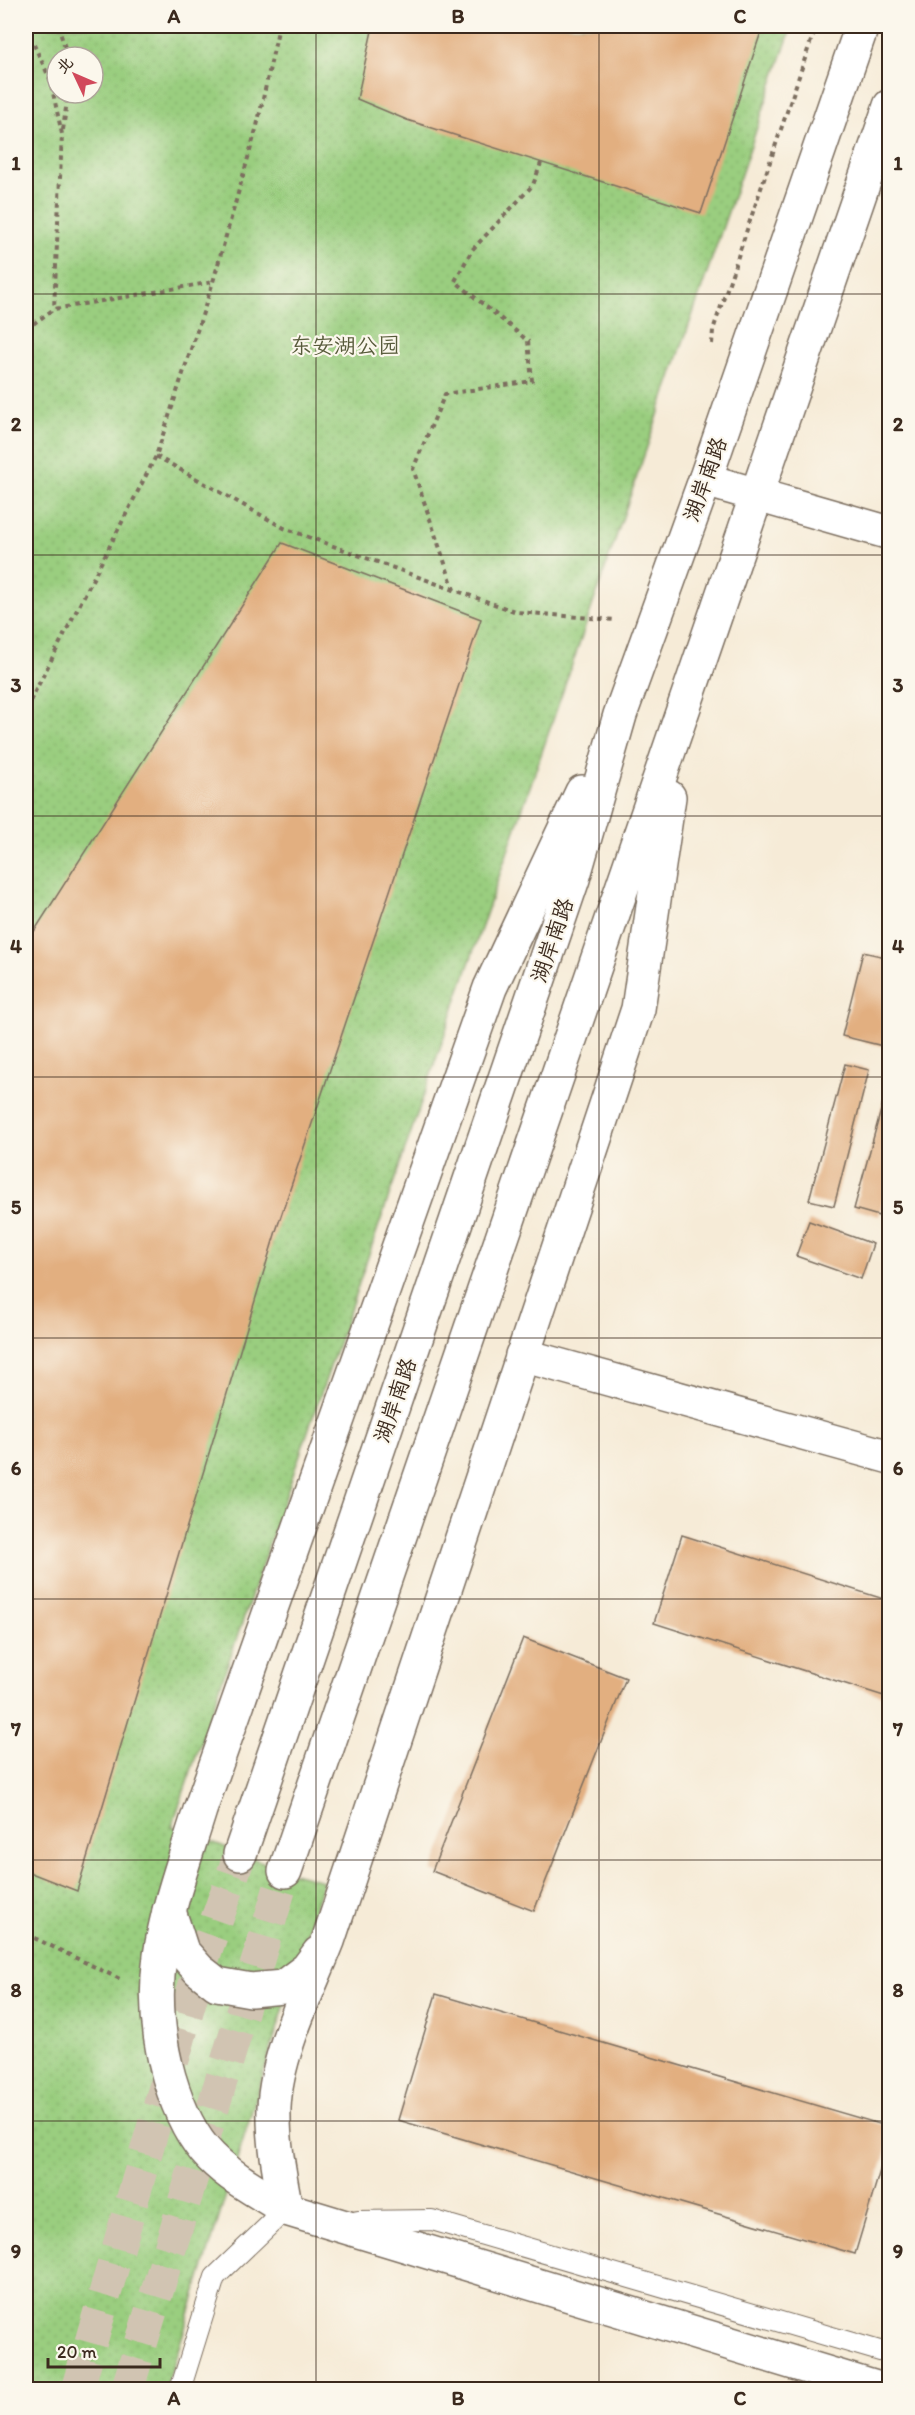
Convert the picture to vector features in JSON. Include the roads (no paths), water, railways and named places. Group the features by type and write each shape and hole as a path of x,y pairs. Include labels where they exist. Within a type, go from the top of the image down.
{"street":[{"name":"湖岸南路","path":"240,1854 569,890 620,715 705,480 862,26"},
{"path":"285,1871 755,494 890,106"},
{"path":"705,480 890,533"},
{"path":"620,715 490,988 204,1799 169,1910 157,1966 155,1995 160,2046 177,2101 209,2155 230,2175 286,2209 883,2390"},
{"path":"286,2209 276,2143 274,2106 288,2046 328,1941 638,1009 656,896 677,728"},
{"path":"522,1355 890,1456"},
{"path":"169,1910 182,1951 199,1970 217,1984 251,1990 283,1987 307,1969 328,1941"}],"lane":[{"path":"180,2390 215,2277 286,2209"},
{"path":"328,2222 432,2220 890,2354"}],"tunnel":[{"path":"77,2390 199,1970 240,1854"},
{"path":"127,2390 285,1871"}],"park label":[{"name":"东安湖公园","path":"345,345"}]}
